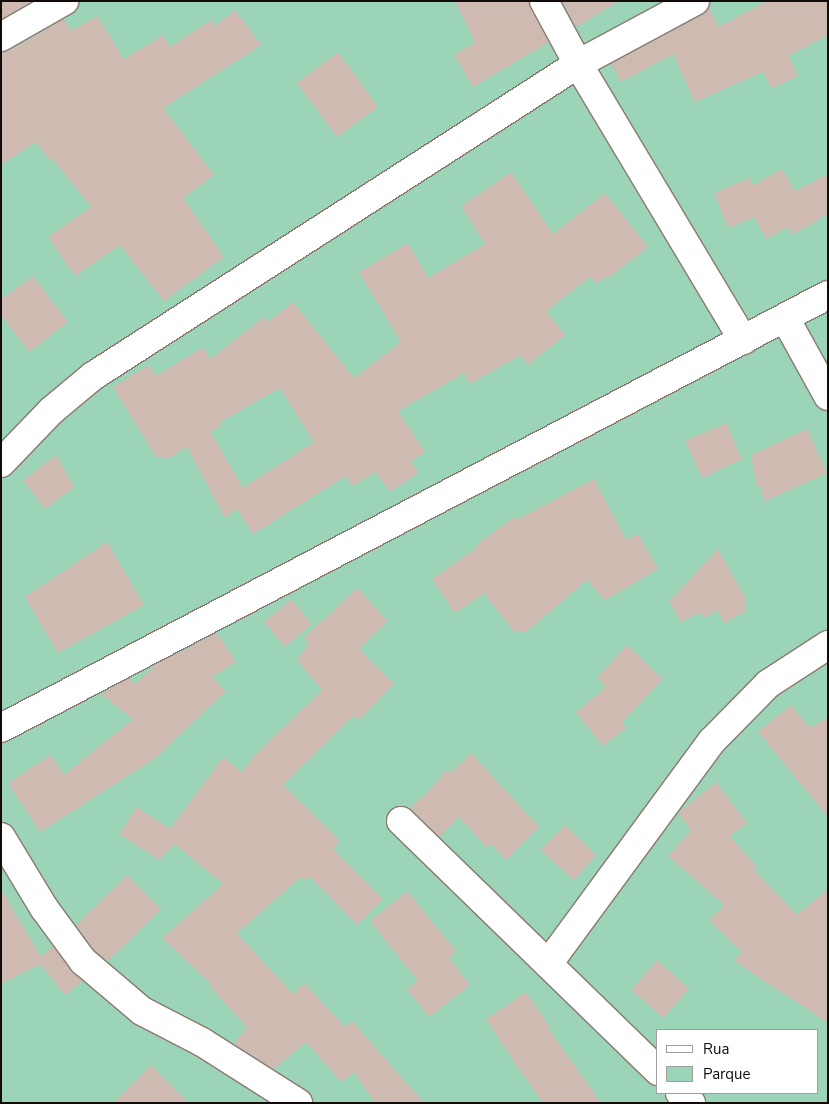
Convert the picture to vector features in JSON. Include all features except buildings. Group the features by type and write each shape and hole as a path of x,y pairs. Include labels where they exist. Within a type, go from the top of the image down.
{"street":[{"path":"1,37 64,1"},
{"path":"544,1 578,64 743,340"},
{"path":"1,463 51,412 93,376 578,64 695,1"},
{"path":"1,728 828,295"},
{"path":"785,318 828,396"},
{"path":"548,964 712,741 768,684 828,645"},
{"path":"401,821 656,1069"},
{"path":"1,837 44,908 83,961 142,1011 202,1042 298,1103"},
{"path":"681,1094 691,1103"}],"green space":[{"path":"1,1 828,1 828,1103 1,1103"}]}
